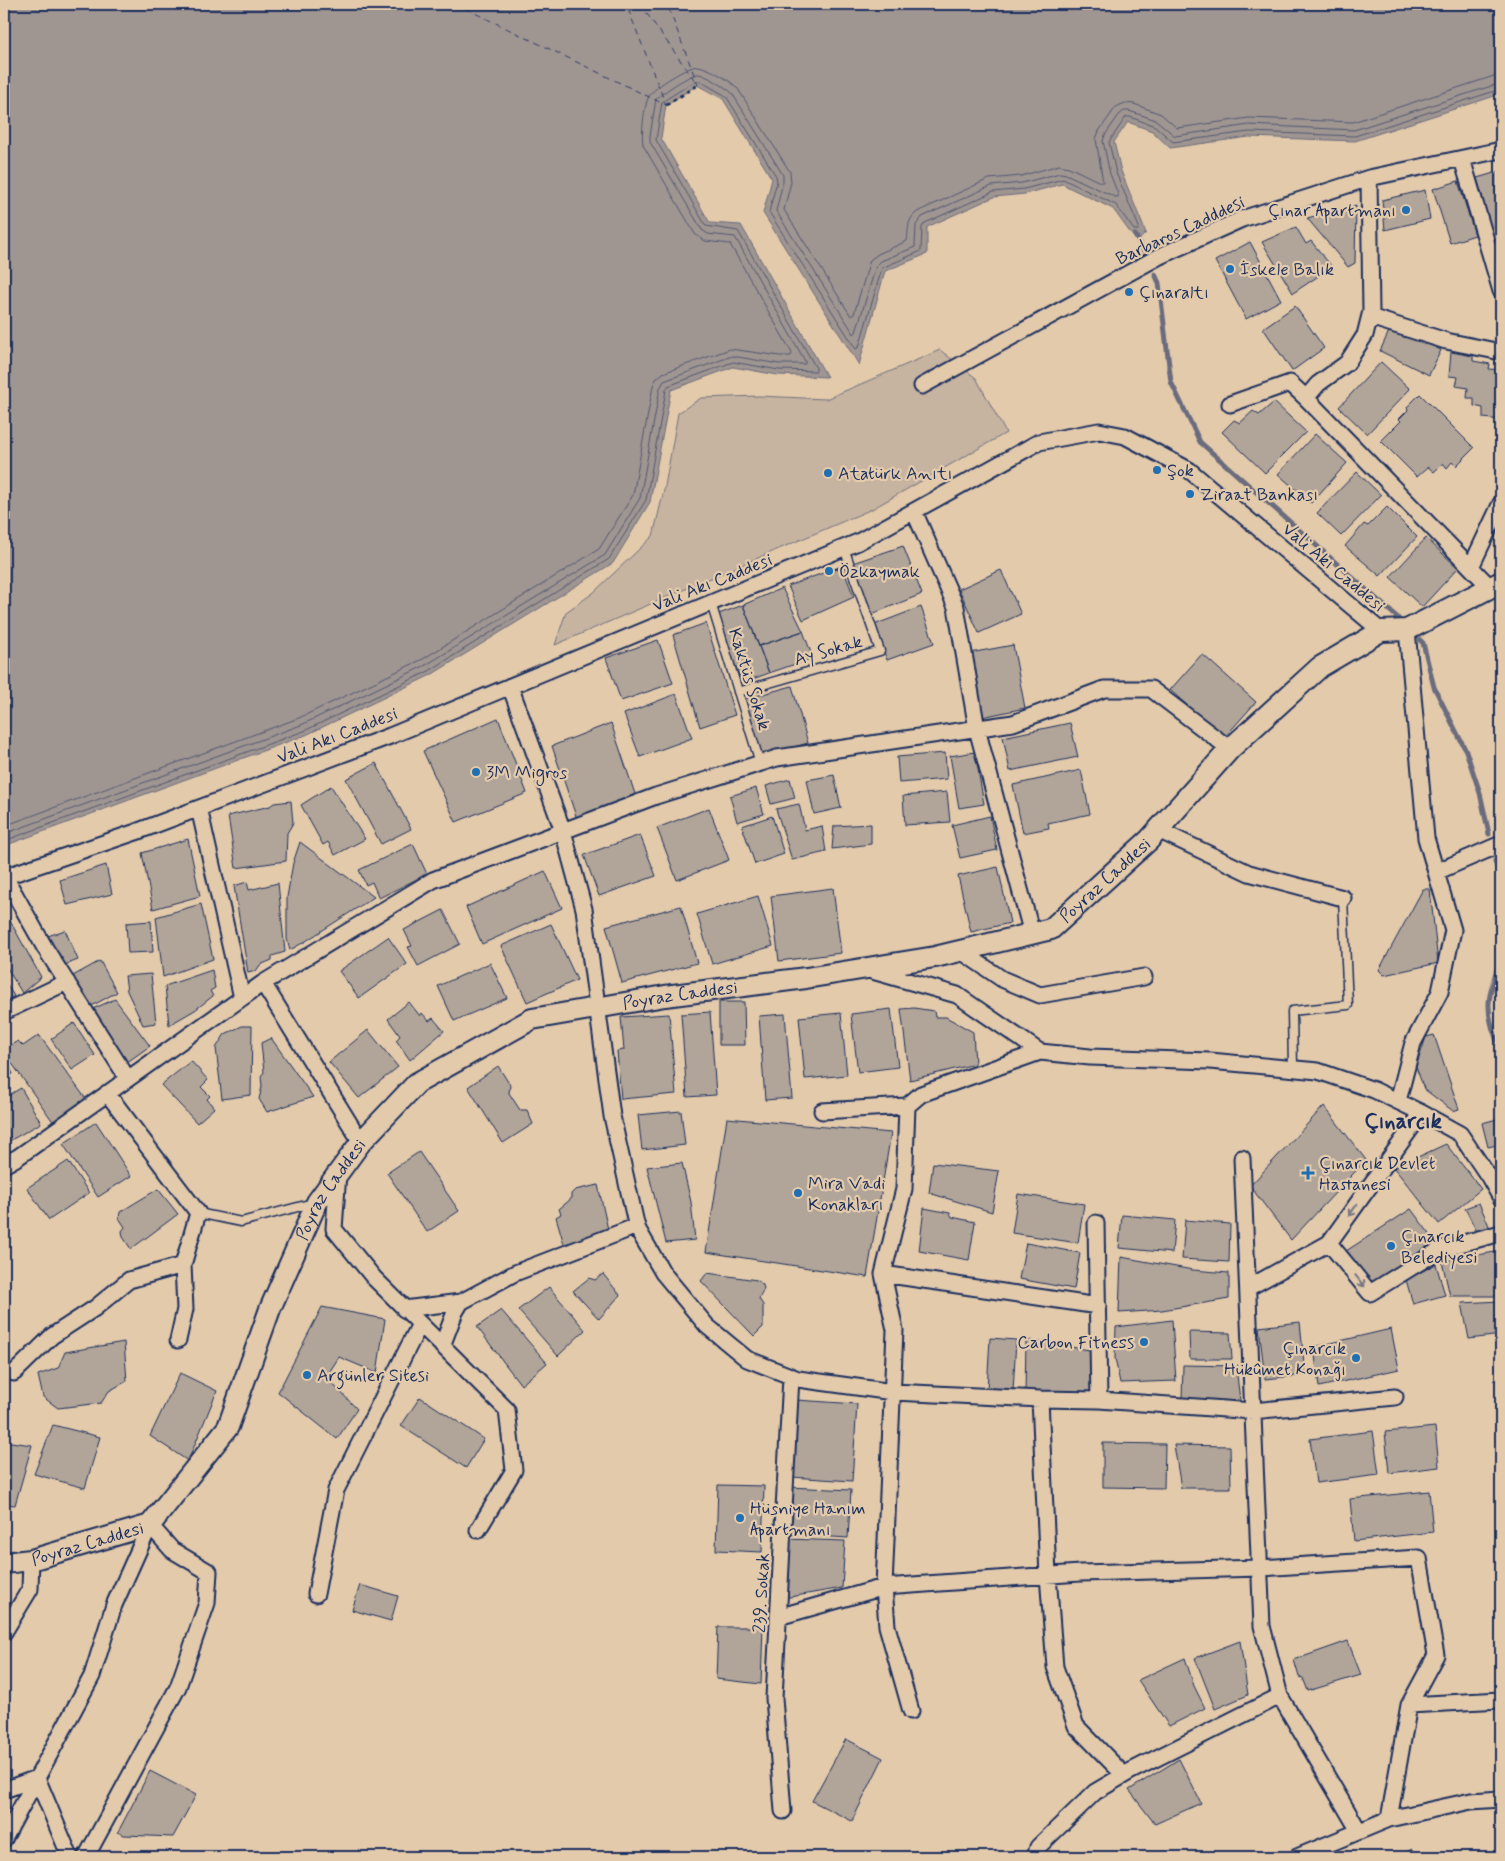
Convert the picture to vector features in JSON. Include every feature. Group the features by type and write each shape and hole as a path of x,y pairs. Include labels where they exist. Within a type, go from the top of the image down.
{"street":[{"name":"Barbaros Cadddesi","path":"922,386 1160,256 1242,219 1369,178 1501,150"},
{"path":"1462,159 1501,291"},
{"path":"1306,398 1318,384 1347,363 1365,335 1370,317 1371,278 1369,178"},
{"path":"1370,317 1446,341 1501,352"},
{"path":"1230,404 1290,383 1470,567 1496,585"},
{"name":"Vali Akı Caddesi","path":"4,877 136,832 390,736 858,542 1039,442 1099,431 1125,436 1189,470 1381,631"},
{"path":"1470,567 1501,503"},
{"path":"914,511 956,607 977,729 1032,934"},
{"name":"Poyraz Caddesi","path":"4,1563 31,1560 150,1525 228,1427 270,1309 317,1202 361,1142 417,1083 532,1019 666,996 806,978 935,957 1051,929 1149,840 1230,749 1320,667 1381,631 1407,630 1496,585"},
{"path":"1398,1101 1413,1043 1440,992 1452,930 1426,838 1407,630"},
{"path":"510,686 563,831 584,909 612,1116 637,1226 663,1273 707,1326 747,1360 798,1379 893,1392 1099,1400 1253,1411 1395,1397"},
{"path":"4,1165 263,984 433,880 656,796 777,758 1013,723 1104,689 1151,689 1230,749"},
{"path":"199,808 242,998"},
{"path":"1158,830 1249,873 1344,898"},
{"path":"1436,872 1501,844"},
{"path":"4,877 67,982 128,1078"},
{"path":"961,951 1002,979 1040,995 1144,977"},
{"path":"866,968 957,995 1040,1052"},
{"path":"4,1012 67,982"},
{"path":"263,984 361,1142"},
{"path":"822,1111 907,1106 921,1094 1040,1052 1090,1057 1210,1061 1318,1071 1374,1090 1460,1134 1501,1198"},
{"path":"107,1094 198,1213 183,1265 185,1309 178,1340"},
{"path":"907,1106 904,1189 883,1274 895,1330 884,1587 887,1626 911,1710"},
{"path":"1248,1288 1329,1243 1422,1113"},
{"path":"1242,1158 1262,1626 1280,1696 1359,1832"},
{"path":"338,1173 334,1229 374,1278 507,1410 514,1470 478,1530"},
{"path":"1096,1222 1099,1400"},
{"path":"404,1309 461,1302 515,1272 637,1226"},
{"path":"1329,1243 1370,1294 1441,1249 1501,1233"},
{"path":"14,1373 52,1336 95,1308 129,1280 183,1265"},
{"path":"883,1274 1098,1306"},
{"path":"442,1346 455,1312 461,1302"},
{"path":"316,1594 336,1490 420,1324"},
{"name":"239. Sokak","path":"783,1811 774,1698 791,1377"},
{"path":"1040,1399 1054,1667 1076,1726 1124,1776"},
{"path":"4,1840 92,1676 114,1605 150,1525 172,1550 209,1572 207,1603 178,1687 86,1857"},
{"path":"778,1617 884,1587 1048,1575 1260,1568 1419,1558 1436,1655 1409,1704 1389,1819"},
{"path":"4,1632 30,1589 31,1560"},
{"path":"1035,1857 1038,1848 1095,1792 1280,1696"},
{"path":"1409,1704 1501,1700"},
{"path":"4,1790 37,1778"},
{"path":"37,1778 70,1857"},
{"path":"1297,1857 1331,1851 1359,1832 1389,1819 1471,1801 1501,1799"}],"lane":[{"name":"Ay Sokak","path":"738,692 880,651 844,548"},
{"name":"Kaktüs Sokak","path":"711,603 760,763"},
{"path":"1293,1068 1292,1011 1348,1006 1344,898"},
{"path":"198,1213 241,1222 317,1202"}],"path":[{"path":"666,105 698,85"}],"shaded area":[{"path":"940,350 976,378 1006,433 872,509 555,645 566,612 593,593 653,536 665,486 678,413 701,398 759,396 826,399"}],"water":[{"path":"4,4 1501,4 1501,94 1355,141 1249,137 1170,148 1152,131 1128,122 1114,142 1121,171 1146,233 1137,242 1113,209 1062,184 1025,194 994,197 927,227 927,254 885,271 859,365 763,213 772,179 723,99 697,85 666,105 661,138 710,223 741,225 827,377 778,375 733,367 671,390 650,502 613,563 431,675 306,735 4,846"}],"building":[{"path":"1501,171 1501,234 1493,236 1477,178"},
{"path":"1458,181 1475,235 1450,243 1433,189"},
{"name":"Çınar Apartmanı","path":"1425,190 1430,219 1385,230 1382,200"},
{"path":"1356,206 1355,263 1348,267 1307,218"},
{"path":"1296,227 1306,244 1311,241 1332,267 1293,293 1262,242"},
{"path":"1250,242 1281,300 1246,319 1215,261"},
{"path":"1295,306 1324,348 1292,371 1263,328"},
{"path":"1391,327 1441,350 1429,375 1380,351"},
{"path":"1451,352 1473,356 1473,361 1490,364 1489,369 1501,370 1501,420 1483,418 1483,408 1474,406 1474,398 1467,398 1468,388 1456,386 1458,377 1449,376"},
{"path":"1381,362 1410,389 1367,434 1339,407"},
{"path":"1420,394 1474,448 1456,466 1452,462 1447,468 1443,463 1434,472 1428,467 1417,477 1381,441 1401,421 1399,419 1408,410 1407,407"},
{"path":"1274,402 1306,432 1265,473 1222,432 1234,420 1240,423 1253,411 1259,415"},
{"path":"1315,434 1347,463 1311,503 1278,474"},
{"path":"1357,472 1381,495 1341,536 1317,513"},
{"path":"1387,507 1417,537 1380,576 1345,546 1364,524 1368,526"},
{"path":"1426,538 1458,568 1422,607 1390,577"},
{"path":"903,546 922,594 872,614 853,566 829,571"},
{"path":"842,566 854,597 803,620 788,586"},
{"path":"1001,570 1021,614 979,633 959,589"},
{"path":"782,588 803,631 759,646 743,605"},
{"path":"743,605 769,673 742,683 716,615"},
{"path":"921,607 934,643 887,660 874,625"},
{"path":"706,623 735,715 700,727 673,635"},
{"path":"803,631 813,658 769,673 759,646"},
{"path":"658,640 673,683 621,701 606,658"},
{"path":"1013,645 1025,708 982,717 970,653"},
{"path":"1202,654 1256,702 1224,738 1170,690"},
{"path":"792,686 808,743 761,756 745,699"},
{"path":"676,694 692,738 640,757 624,714"},
{"name":"3M Migros","path":"498,718 527,793 456,822 423,751"},
{"path":"611,723 635,794 577,819 552,746"},
{"path":"1070,723 1078,757 1010,771 1003,737"},
{"path":"975,752 984,804 959,808 950,756"},
{"path":"945,753 947,779 899,783 897,757"},
{"path":"376,763 411,829 381,844 346,779"},
{"path":"1081,770 1090,814 1048,823 1049,828 1023,833 1013,785"},
{"path":"834,775 841,808 814,814 807,780"},
{"path":"790,779 795,798 771,804 766,786"},
{"path":"331,786 365,839 335,855 328,842 323,845 301,805"},
{"path":"756,788 764,814 737,822 730,796"},
{"path":"947,792 950,822 905,825 903,796"},
{"path":"291,801 293,823 287,833 286,861 236,868 228,816 270,806 274,803"},
{"path":"799,804 805,830 822,826 826,852 792,860 776,809"},
{"path":"709,808 729,860 677,880 657,828"},
{"path":"772,816 784,854 755,864 742,826"},
{"path":"990,816 997,850 960,858 952,825"},
{"path":"871,824 871,844 832,849 834,826"},
{"path":"640,835 656,876 599,896 584,855"},
{"path":"188,839 200,896 153,909 142,853"},
{"path":"300,842 374,897 290,950 287,939 287,897 293,863"},
{"path":"413,844 427,874 379,898 372,882 366,885 359,870"},
{"path":"106,865 112,894 67,905 60,880"},
{"path":"998,867 1010,923 971,932 958,876"},
{"path":"545,871 562,908 482,944 466,907"},
{"path":"247,882 249,890 278,883 285,952 272,956 272,960 260,965 256,971 248,973 234,886"},
{"path":"833,888 841,953 779,961 771,896"},
{"path":"1423,889 1430,889 1438,963 1384,975 1379,970"},
{"path":"758,896 773,946 712,964 697,914"},
{"path":"201,904 213,959 163,977 156,917"},
{"path":"681,906 697,963 622,983 606,926"},
{"path":"4,910 41,977 22,993 4,963"},
{"path":"443,910 460,944 418,966 408,947 412,946 404,930"},
{"path":"151,921 153,952 128,953 126,923"},
{"path":"551,924 577,980 527,1002 501,946"},
{"path":"65,930 78,960 62,966 45,937"},
{"path":"388,937 407,964 359,998 339,971"},
{"path":"100,961 117,992 88,1008 71,977"},
{"path":"490,963 507,998 454,1021 438,986"},
{"path":"212,970 215,988 210,991 213,996 195,1010 169,1025 165,986"},
{"path":"151,974 156,1023 143,1025 127,991 125,976"},
{"path":"4,980 14,996 4,1002"},
{"path":"115,999 150,1046 123,1065 86,1012"},
{"path":"409,1002 420,1016 422,1013 429,1021 433,1018 444,1031 410,1060 396,1040 400,1036 388,1019"},
{"path":"719,1002 744,1002 745,1045 719,1045"},
{"path":"914,1008 934,1011 935,1017 946,1017 973,1032 975,1064 910,1080 901,1009"},
{"path":"891,1009 898,1067 858,1072 851,1014"},
{"path":"710,1012 716,1095 687,1097 681,1014"},
{"path":"841,1013 847,1075 805,1079 799,1017"},
{"path":"669,1014 676,1094 621,1099 617,1051 624,1050 621,1017"},
{"path":"785,1014 792,1098 765,1100 759,1016"},
{"path":"74,1023 95,1055 72,1070 51,1039"},
{"path":"242,1026 252,1026 251,1095 222,1099 216,1048 225,1034"},
{"path":"368,1030 398,1067 359,1098 329,1062"},
{"path":"39,1035 86,1099 54,1123 4,1052 4,1049 18,1041 23,1046"},
{"path":"1434,1035 1459,1109 1453,1111 1424,1089 1416,1067 1426,1037"},
{"path":"271,1038 313,1097 267,1112 259,1099 262,1087 261,1076 264,1072 261,1043"},
{"path":"7,1061 13,1074 4,1078 4,1062"},
{"path":"191,1061 208,1080 201,1087 210,1096 207,1099 214,1108 197,1123 161,1085"},
{"path":"498,1066 510,1085 509,1093 520,1110 527,1110 533,1124 503,1143 468,1087"},
{"path":"21,1088 41,1123 4,1144 4,1098"},
{"name":"Çınarcık Devlet Hastanesi","path":"1324,1106 1366,1160 1291,1240 1250,1186"},
{"path":"681,1111 685,1145 642,1150 638,1115"},
{"name":"Mira Vadi Konakları","path":"727,1118 891,1133 867,1277 706,1252"},
{"path":"1501,1118 1501,1144 1488,1147 1482,1123"},
{"path":"96,1122 131,1176 98,1197 63,1144"},
{"path":"1446,1144 1481,1189 1439,1224 1394,1168"},
{"path":"419,1152 459,1211 427,1232 387,1173"},
{"path":"68,1161 89,1193 49,1220 27,1188"},
{"path":"682,1163 691,1202 695,1240 666,1243 647,1167"},
{"path":"933,1163 999,1171 992,1212 929,1193"},
{"path":"598,1185 609,1234 564,1244 556,1217 561,1214 559,1209 571,1199 571,1194 575,1190"},
{"path":"158,1189 178,1214 131,1249 123,1237 122,1231 125,1227 119,1218 120,1212"},
{"path":"1018,1194 1084,1204 1078,1243 1012,1233"},
{"path":"1479,1203 1490,1228 1477,1232 1465,1208"},
{"path":"924,1208 950,1213 952,1217 975,1222 969,1260 919,1251"},
{"name":"Çınarcık Belediyesi","path":"1411,1209 1435,1241 1371,1286 1346,1251"},
{"path":"1122,1215 1175,1220 1172,1253 1119,1248"},
{"path":"1185,1220 1230,1224 1229,1262 1182,1259"},
{"path":"1026,1243 1080,1253 1074,1289 1019,1279"},
{"path":"1495,1252 1501,1276 1501,1296 1450,1296 1442,1261"},
{"path":"1121,1257 1193,1270 1229,1273 1229,1299 1162,1310 1119,1313"},
{"path":"1436,1264 1445,1295 1413,1304 1406,1280"},
{"path":"707,1273 757,1280 763,1285 764,1289 759,1299 763,1305 763,1327 754,1336 701,1281"},
{"path":"603,1274 620,1295 599,1319 573,1291 589,1278 595,1280"},
{"path":"549,1287 585,1330 558,1356 518,1310"},
{"path":"1501,1301 1501,1335 1469,1339 1462,1303"},
{"name":"Argünler Sitesi","path":"322,1307 385,1319 377,1373 339,1357 326,1377 357,1409 337,1439 278,1392"},
{"path":"501,1310 547,1363 521,1385 477,1327"},
{"name":"Carbon Fitness","path":"1172,1320 1176,1381 1120,1383 1115,1358 1116,1327"},
{"path":"1300,1322 1305,1375 1265,1379 1259,1327"},
{"name":"Çınarcık Hükûmet Konağı","path":"1391,1329 1399,1369 1319,1387 1314,1347"},
{"path":"1189,1332 1230,1333 1232,1359 1190,1359"},
{"path":"990,1338 1016,1340 1013,1391 987,1390"},
{"path":"1026,1340 1096,1351 1095,1393 1025,1395"},
{"path":"124,1342 127,1381 109,1391 101,1403 58,1408 43,1397 38,1375 58,1368 65,1352"},
{"path":"1183,1365 1236,1366 1240,1401 1182,1399"},
{"path":"180,1373 217,1391 188,1461 150,1436"},
{"path":"420,1397 484,1439 466,1468 401,1426"},
{"path":"796,1400 857,1404 852,1481 791,1477"},
{"path":"53,1425 100,1437 85,1488 34,1474"},
{"path":"1435,1427 1439,1467 1389,1473 1385,1432"},
{"path":"1373,1431 1379,1475 1316,1483 1310,1439"},
{"path":"4,1441 32,1445 15,1505 4,1504"},
{"path":"1103,1443 1165,1444 1164,1488 1103,1487"},
{"path":"1174,1445 1230,1446 1231,1488 1181,1488"},
{"name":"Hüsniye Hanım Apartmanı","path":"718,1485 764,1486 762,1552 716,1550"},
{"path":"789,1487 851,1490 848,1538 787,1534"},
{"path":"1429,1491 1433,1532 1354,1541 1350,1499"},
{"path":"786,1539 845,1541 842,1588 784,1598"},
{"path":"360,1585 398,1596 391,1621 352,1610"},
{"path":"718,1627 763,1627 761,1684 716,1679"},
{"path":"1240,1641 1248,1695 1215,1709 1195,1658"},
{"path":"1348,1641 1361,1675 1308,1691 1303,1678 1299,1677 1294,1660"},
{"path":"1185,1658 1194,1686 1205,1708 1169,1726 1138,1680"},
{"path":"846,1739 883,1758 852,1821 812,1801"},
{"path":"1179,1759 1201,1803 1155,1824 1129,1790"},
{"path":"150,1771 196,1795 173,1837 124,1835 118,1832"},
{"path":"1413,1849 1417,1857 1398,1857"}],"waterway":[{"path":"1135,235 1143,250"},
{"path":"1155,274 1159,283 1171,382 1200,442 1398,618"},
{"path":"1420,640 1423,643 1434,687 1466,751 1480,793 1489,834"},
{"path":"1495,861 1501,881"},
{"path":"1501,959 1490,994 1489,1004 1491,1025 1501,1049"}],"ferry route":[{"path":"456,4 666,105 626,4"},
{"path":"640,4 698,85 667,4"}],"place":[{"name":"Çınar Apartmanı","path":"1406,210"},
{"name":"İskele Balık","path":"1230,269"},
{"name":"Çınaraltı","path":"1129,292"},
{"name":"Şok","path":"1157,470"},
{"name":"Atatürk Anıtı","path":"828,473"},
{"name":"Ziraat Bankası","path":"1190,494"},
{"name":"Özkaymak","path":"829,571"},
{"name":"3M Migros","path":"476,772"},
{"name":"Çınarcık Devlet Hastanesi","path":"1308,1173"},
{"name":"Mira Vadi Konakları","path":"798,1193"},
{"name":"Çınarcık Belediyesi","path":"1391,1246"},
{"name":"Carbon Fitness","path":"1144,1342"},
{"name":"Çınarcık Hükûmet Konağı","path":"1356,1358"},
{"name":"Argünler Sitesi","path":"307,1375"},
{"name":"Hüsniye Hanım Apartmanı","path":"740,1518"}],"district":[{"name":"Çınarcık","path":"1403,1120"}]}
